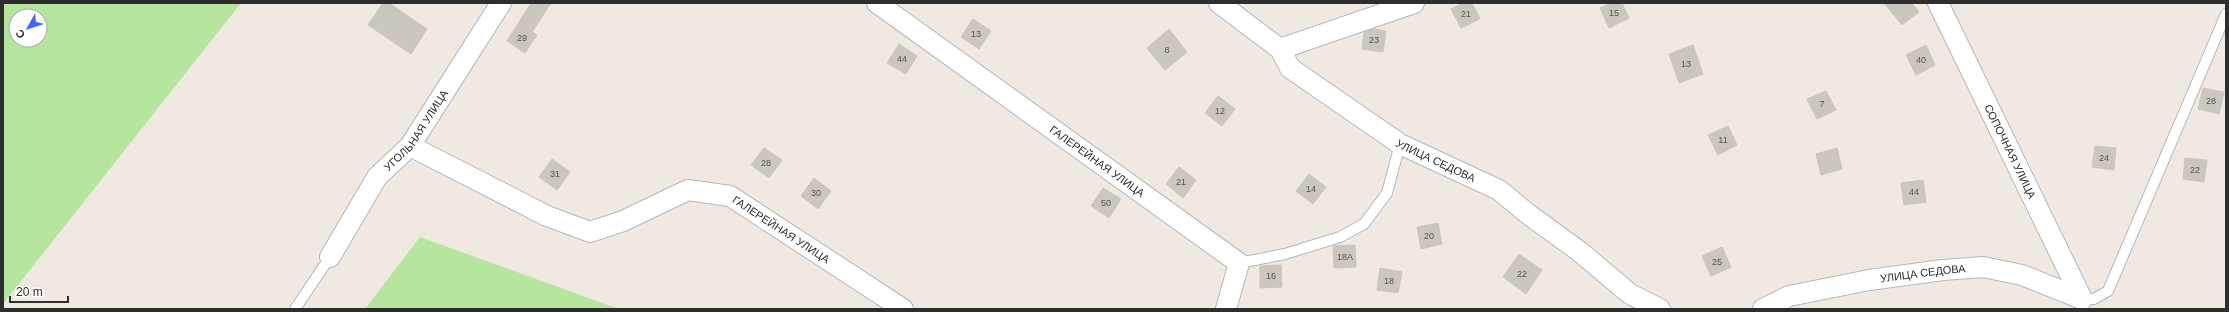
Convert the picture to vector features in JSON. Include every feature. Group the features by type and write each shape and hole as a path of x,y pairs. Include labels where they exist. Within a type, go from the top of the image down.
{"street":[{"name":"УГОЛЬНАЯ УЛИЦА","path":"330,257 376,177 410,146 500,3"},
{"name":"ГАЛЕРЕЙНАЯ УЛИЦА","path":"877,3 1239,263"},
{"name":"УЛИЦА СЕДОВА","path":"1219,3 1280,49 1290,68 1400,144 1499,190 1528,214 1579,251 1630,294 1660,309"},
{"path":"1280,49 1414,3"},
{"name":"СОПОЧНАЯ УЛИЦА","path":"1938,3 2083,304"},
{"name":"ГАЛЕРЕЙНАЯ УЛИЦА","path":"410,146 547,216 590,232 623,221 688,190 730,196 904,309"},
{"path":"1226,309 1239,263"},
{"name":"УЛИЦА СЕДОВА","path":"1763,309 1789,296 1869,280 1943,270 1983,267 2022,275 2083,304"}],"lane":[{"path":"2083,304 2108,290 2226,14"},
{"path":"1239,263 1285,254 1340,237 1364,224 1387,193 1400,144"},
{"path":"296,309 330,257"}],"green space":[{"path":"3,3 241,3 3,304"},
{"path":"420,237 619,309 365,309"}],"building":[{"path":"383,3 389,3 427,29 411,54 368,25"},
{"path":"531,3 551,3 532,32 537,35 525,53 507,41"},
{"path":"1463,3 1472,3 1480,19 1461,28 1451,9"},
{"path":"1611,3 1622,3 1629,18 1609,28 1600,8"},
{"path":"1884,3 1912,3 1919,12 1902,25"},
{"path":"973,19 991,31 979,49 961,37"},
{"path":"1169,29 1187,52 1165,70 1147,48"},
{"path":"1374,29 1386,31 1383,52 1362,49 1364,32"},
{"path":"899,44 917,56 906,74 887,63"},
{"path":"1693,45 1703,74 1679,83 1669,54"},
{"path":"1926,45 1935,65 1916,75 1906,55"},
{"path":"2203,88 2224,92 2219,114 2198,109"},
{"path":"1826,91 1836,110 1817,119 1807,99"},
{"path":"1218,96 1235,109 1222,126 1205,113"},
{"path":"1728,126 1737,145 1718,155 1708,135"},
{"path":"2095,146 2116,148 2114,170 2092,167"},
{"path":"764,148 782,160 769,178 751,165"},
{"path":"1837,148 1842,169 1821,175 1816,154"},
{"path":"2185,158 2207,160 2204,182 2183,179"},
{"path":"552,159 570,172 557,190 539,177"},
{"path":"1179,167 1196,180 1183,198 1166,184"},
{"path":"1309,174 1326,187 1313,204 1296,191"},
{"path":"814,178 831,191 818,209 801,196"},
{"path":"1923,180 1926,202 1904,205 1901,183"},
{"path":"1103,188 1121,199 1109,218 1091,206"},
{"path":"1438,223 1442,244 1421,249 1417,227"},
{"path":"1355,245 1356,267 1334,268 1333,246"},
{"path":"1722,247 1731,267 1711,276 1702,256"},
{"path":"1519,254 1542,270 1526,294 1503,277"},
{"path":"1281,265 1282,287 1260,288 1260,266"},
{"path":"1380,268 1402,272 1398,293 1377,290"}]}
